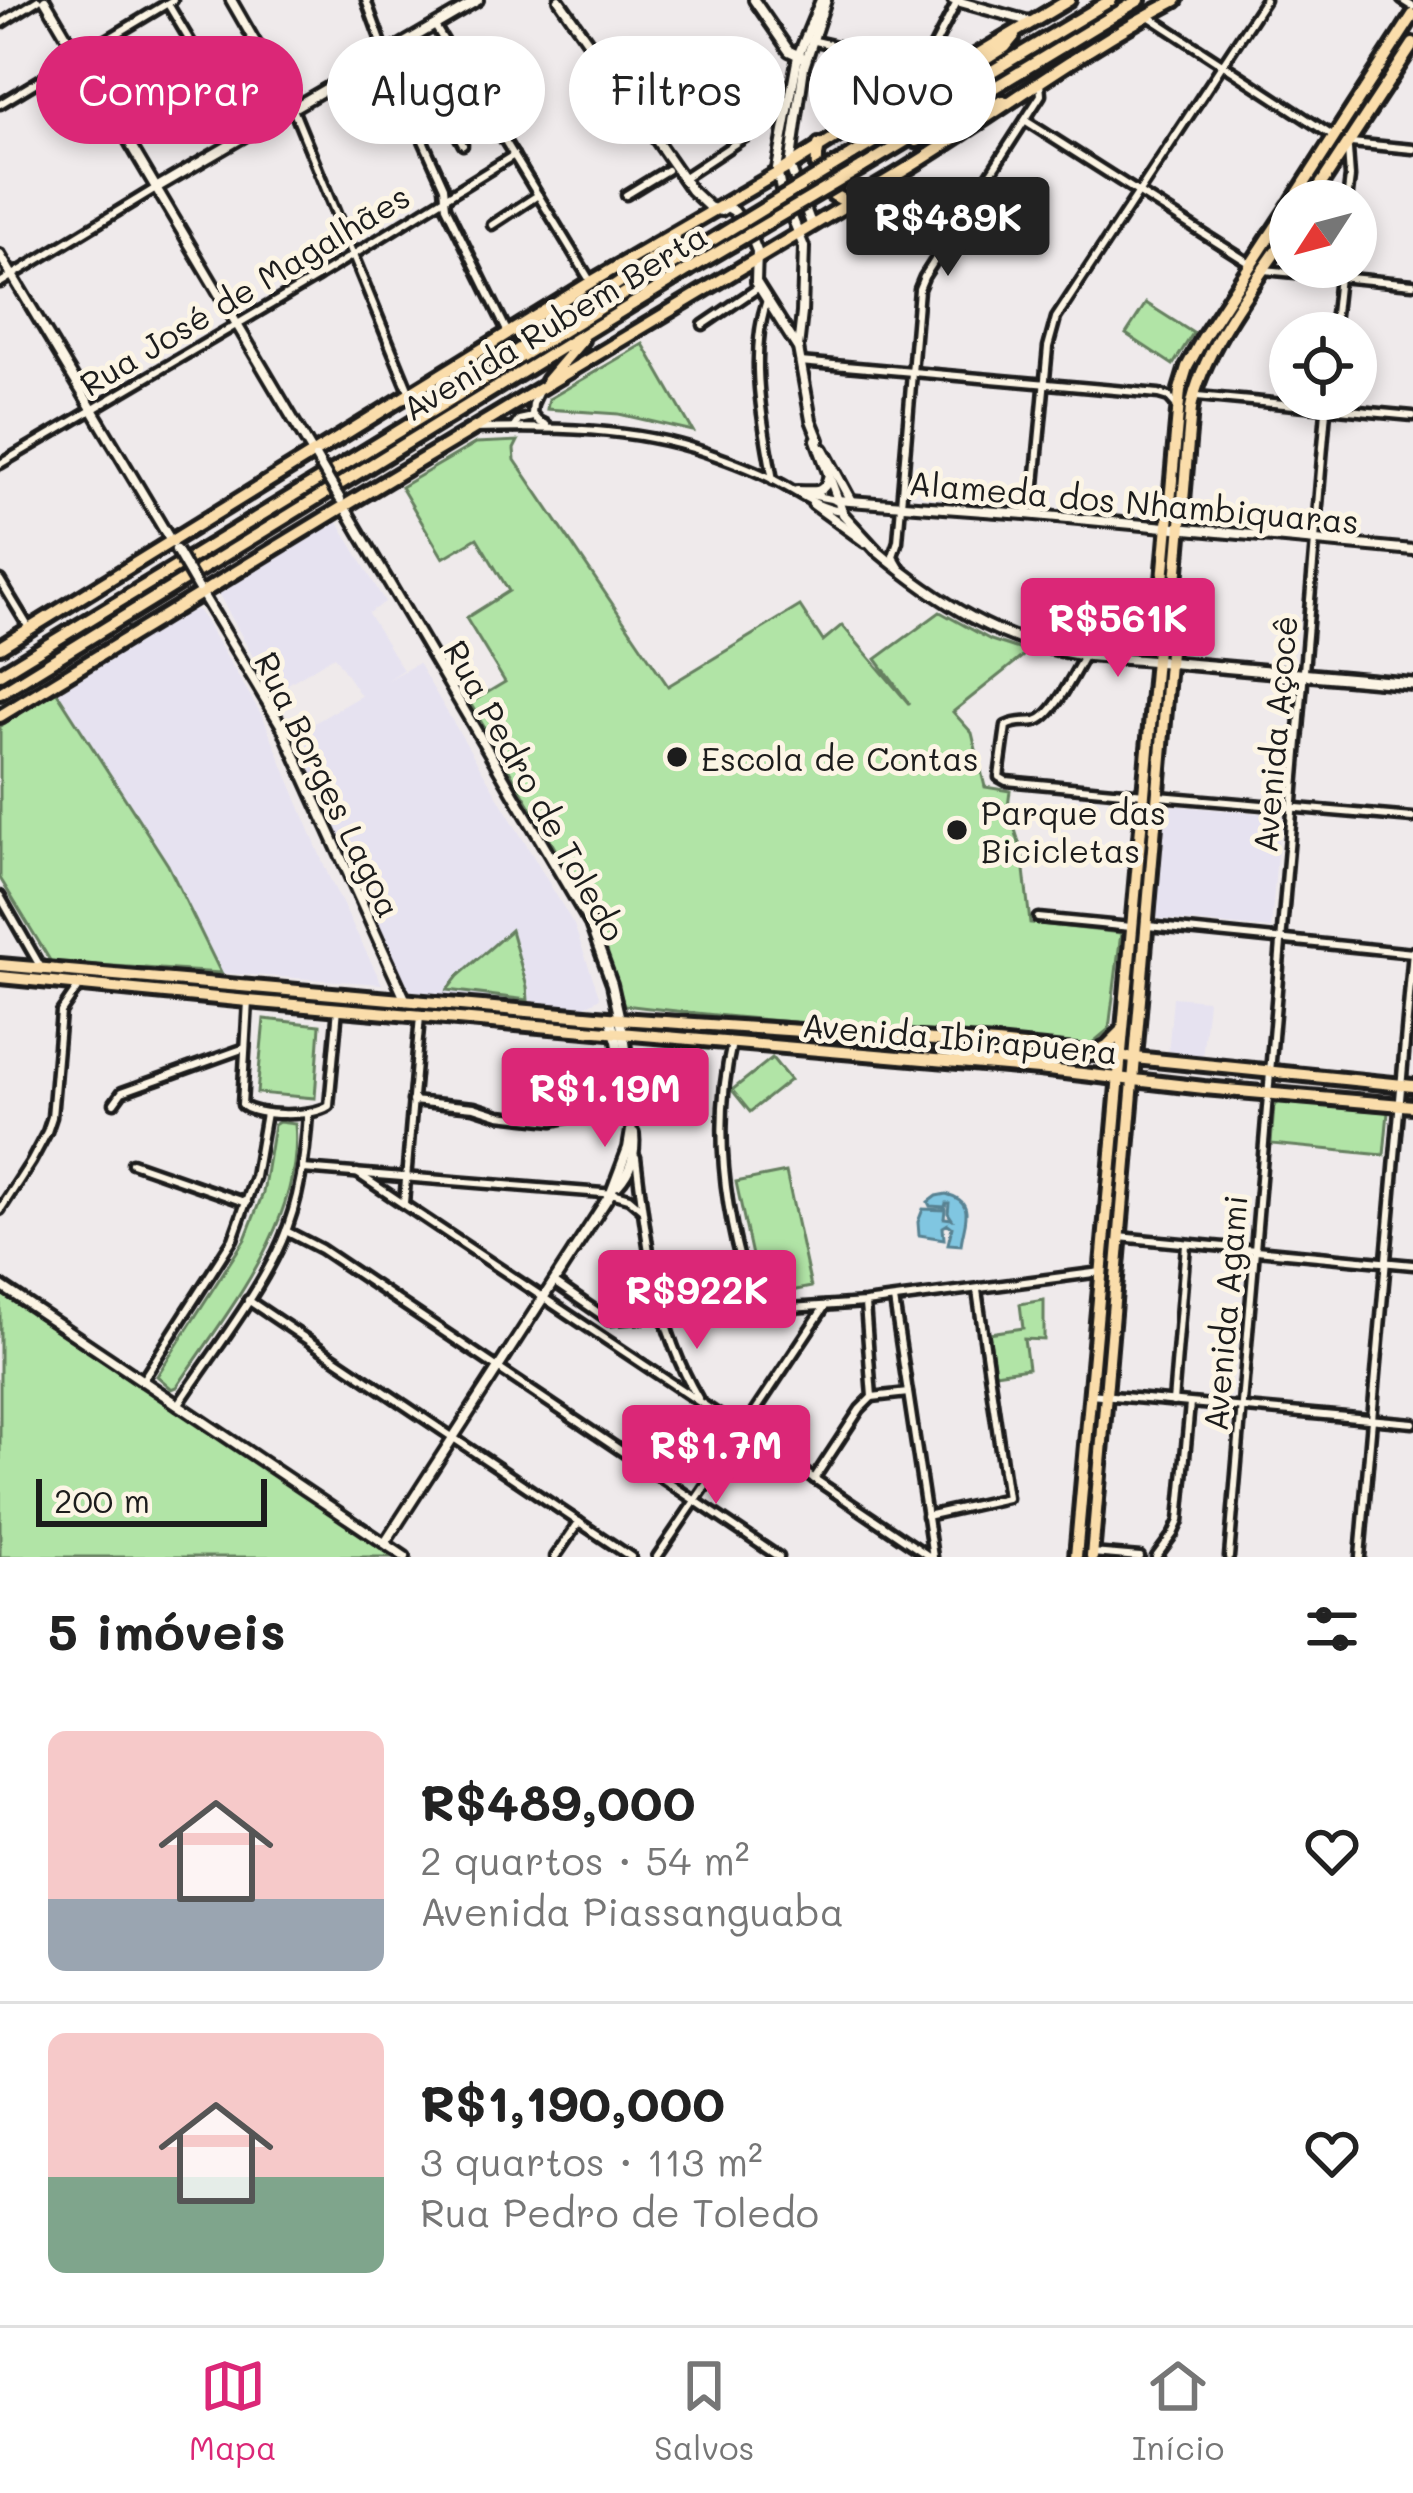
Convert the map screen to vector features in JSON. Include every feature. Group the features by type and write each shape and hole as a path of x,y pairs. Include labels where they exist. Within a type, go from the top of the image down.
{"main road":[{"name":"Avenida Rubem Berta","path":"996,44 1069,0"},
{"name":"Avenida Rubem Berta","path":"996,70 1111,0"},
{"name":"Avenida Rubem Berta","path":"0,674 452,397 892,150 1139,0"},
{"path":"0,716 341,502 542,388 961,136 1176,0"},
{"path":"1306,180 1413,11"},
{"path":"996,53 1016,33"},
{"path":"1324,180 1413,44"},
{"path":"892,150 969,118 1053,74"},
{"name":"Avenida Rubem Berta","path":"0,694 592,329 871,144"},
{"name":"Avenida Rubem Berta","path":"0,647 174,546 508,333 819,145"},
{"path":"819,145 818,178 831,195 849,202"},
{"path":"452,397 475,377 636,272 662,252 675,233"},
{"path":"1092,1555 1193,396 1269,246"},
{"path":"1076,1557 1177,406 1194,354 1269,255"},
{"path":"542,388 592,329"},
{"path":"1154,661 1413,684"},
{"name":"Avenida Ibirapuera","path":"0,965 612,1018 996,1044 1407,1086"},
{"name":"Avenida Ibirapuera","path":"0,976 1406,1105"},
{"path":"388,1013 406,1001"},
{"path":"612,1018 617,1005"},
{"path":"1089,1055 1122,1031"},
{"path":"1107,1205 1119,1237"}],"street":[{"path":"0,24 41,0 65,36"},
{"path":"231,0 252,36"},
{"path":"366,0 379,36"},
{"path":"418,36 478,0"},
{"path":"559,0 698,198 715,209 734,211 749,231 758,257 755,278 798,349"},
{"path":"754,0 789,51 802,57"},
{"path":"805,227 782,190 777,160 802,57 823,0"},
{"path":"812,36 823,0"},
{"path":"1025,514 1034,496 1050,331 1056,318 1265,0"},
{"path":"1402,0 1413,11"},
{"path":"938,36 955,1 984,5 1032,22"},
{"path":"112,36 170,2 189,36"},
{"path":"1147,15 1334,136"},
{"path":"435,26 441,36"},
{"path":"809,44 802,57 790,166 805,227 798,349 811,420 851,500"},
{"path":"0,104 36,82"},
{"path":"884,554 898,541 920,285 1026,121 1041,95 1040,83"},
{"path":"1026,121 1258,267 1269,268"},
{"path":"303,133 410,394"},
{"path":"130,144 314,456"},
{"path":"0,283 231,144"},
{"path":"425,144 444,187 446,207 508,333"},
{"path":"507,144 591,282"},
{"path":"682,178 734,144"},
{"path":"1350,180 1348,144 1413,149"},
{"name":"Rua José de Magalhães","path":"0,464 353,256 514,155"},
{"path":"626,195 667,170"},
{"path":"491,225 538,195"},
{"path":"0,255 174,546"},
{"path":"1377,278 1413,284"},
{"path":"703,325 759,286"},
{"path":"767,300 758,386 773,480"},
{"path":"777,315 802,313"},
{"path":"800,362 1159,394 1177,406"},
{"path":"533,417 533,404 542,388"},
{"path":"1193,396 1269,401"},
{"path":"1377,411 1413,416"},
{"path":"519,427 519,420 533,417 561,429"},
{"name":"Avenida Açocê","path":"1268,1073 1325,420"},
{"path":"471,430 561,429 672,442 773,480 884,554"},
{"path":"819,440 842,511 902,571 939,599 985,625 1041,646 1154,661"},
{"name":"Rua Pedro de Toledo","path":"314,456 574,893 599,946 617,1005"},
{"path":"797,491 820,490 828,477"},
{"name":"Alameda dos Nhambiquaras","path":"784,487 836,500 1413,550"},
{"path":"813,504 842,511"},
{"name":"Rua Borges Lagoa","path":"174,546 281,725 406,1001"},
{"path":"0,580 29,629"},
{"path":"1085,655 1047,715 1006,727 1000,778 1413,818"},
{"path":"0,896 41,969"},
{"path":"1038,918 1131,927"},
{"path":"1147,926 1413,952 1406,1105 1386,1263 1360,1557"},
{"path":"0,1210 47,1132 61,1012 79,986"},
{"path":"248,1001 242,1105 266,1113 308,1114 323,1111 331,1103 338,1008"},
{"path":"404,1204 420,1016"},
{"path":"612,1018 619,1033 632,1149 663,1317 674,1351 700,1401"},
{"path":"732,1043 723,1093 723,1166 736,1250 754,1310"},
{"path":"114,1103 122,1092 245,1048"},
{"name":"Avenida Agami","path":"1228,1557 1268,1073"},
{"path":"412,1101 553,1121 628,1116"},
{"path":"142,1381 233,1239 255,1177 266,1113"},
{"path":"178,1405 281,1244 303,1169 308,1114"},
{"path":"385,1543 626,1176 632,1149"},
{"path":"132,1163 247,1203"},
{"path":"303,1169 612,1192 632,1199 642,1209"},
{"path":"357,1174 931,1557"},
{"path":"286,1231 321,1249 779,1557"},
{"path":"1119,1237 1413,1265"},
{"path":"1174,1402 1186,1244"},
{"path":"554,1282 609,1320 865,1303 1101,1272"},
{"path":"0,1285 405,1557"},
{"path":"926,1516 1007,1498 977,1290"},
{"path":"248,1300 631,1557"},
{"path":"894,1300 931,1557"},
{"path":"865,1303 872,1397"},
{"path":"657,1557 825,1306"},
{"path":"600,1335 609,1320"},
{"path":"814,1479 872,1397 908,1393"},
{"path":"1090,1394 1413,1423"},
{"path":"1156,1557 1179,1521 1190,1404"},
{"path":"555,1557 579,1522"},
{"path":"1092,1555 1140,1557"}],"shaded area":[{"path":"337,520 385,602 368,613 403,670 388,680 418,663 574,925 600,998 580,1009 413,993 401,977 295,734 361,696 334,656 273,693 218,593 219,588"},
{"path":"190,608 199,611 263,717 329,877 382,984 221,973 168,865 56,691"},
{"path":"1169,805 1280,815 1271,929 1155,915 1164,809"},
{"path":"1173,997 1208,1000 1202,1059 1168,1055"}],"green space":[{"path":"1146,303 1193,333 1173,365 1126,334"},
{"path":"643,344 693,431 619,414 547,409 549,399"},
{"path":"518,441 515,460 668,686 800,606 823,641 842,625 910,705 876,659 940,612 991,640 1028,652 953,712 972,733 985,787 1010,791 1008,807 1022,852 1030,923 1121,933 1109,1029 1090,1045 624,1005 595,917 470,703 505,682 466,618 509,591 477,538 443,558 401,487 476,443"},
{"path":"56,691 168,865 221,973 51,962 0,878 0,726"},
{"path":"511,930 528,1000 447,990 458,976"},
{"path":"264,1019 320,1025 315,1098 257,1093"},
{"path":"772,1058 790,1080 750,1112 732,1090"},
{"path":"1279,1102 1388,1112 1384,1155 1271,1144 1274,1106"},
{"path":"295,1124 295,1160 275,1230 239,1296 172,1389 157,1376 245,1239 263,1193 274,1125"},
{"path":"786,1172 811,1287 761,1297 736,1182"},
{"path":"0,1293 396,1557 0,1557"},
{"path":"1044,1300 1044,1340 1024,1339 1028,1368 995,1373 989,1333 1023,1328 1020,1304"}],"water":[{"path":"946,1194 965,1208 961,1245 948,1244 952,1227 948,1224 943,1227 944,1239 919,1235 923,1209 945,1210 944,1218 952,1219 949,1203 945,1207 928,1202"}],"place":[{"name":"Escola de Contas","path":"677,757"},
{"name":"Parque das Bicicletas","path":"957,830"}]}
